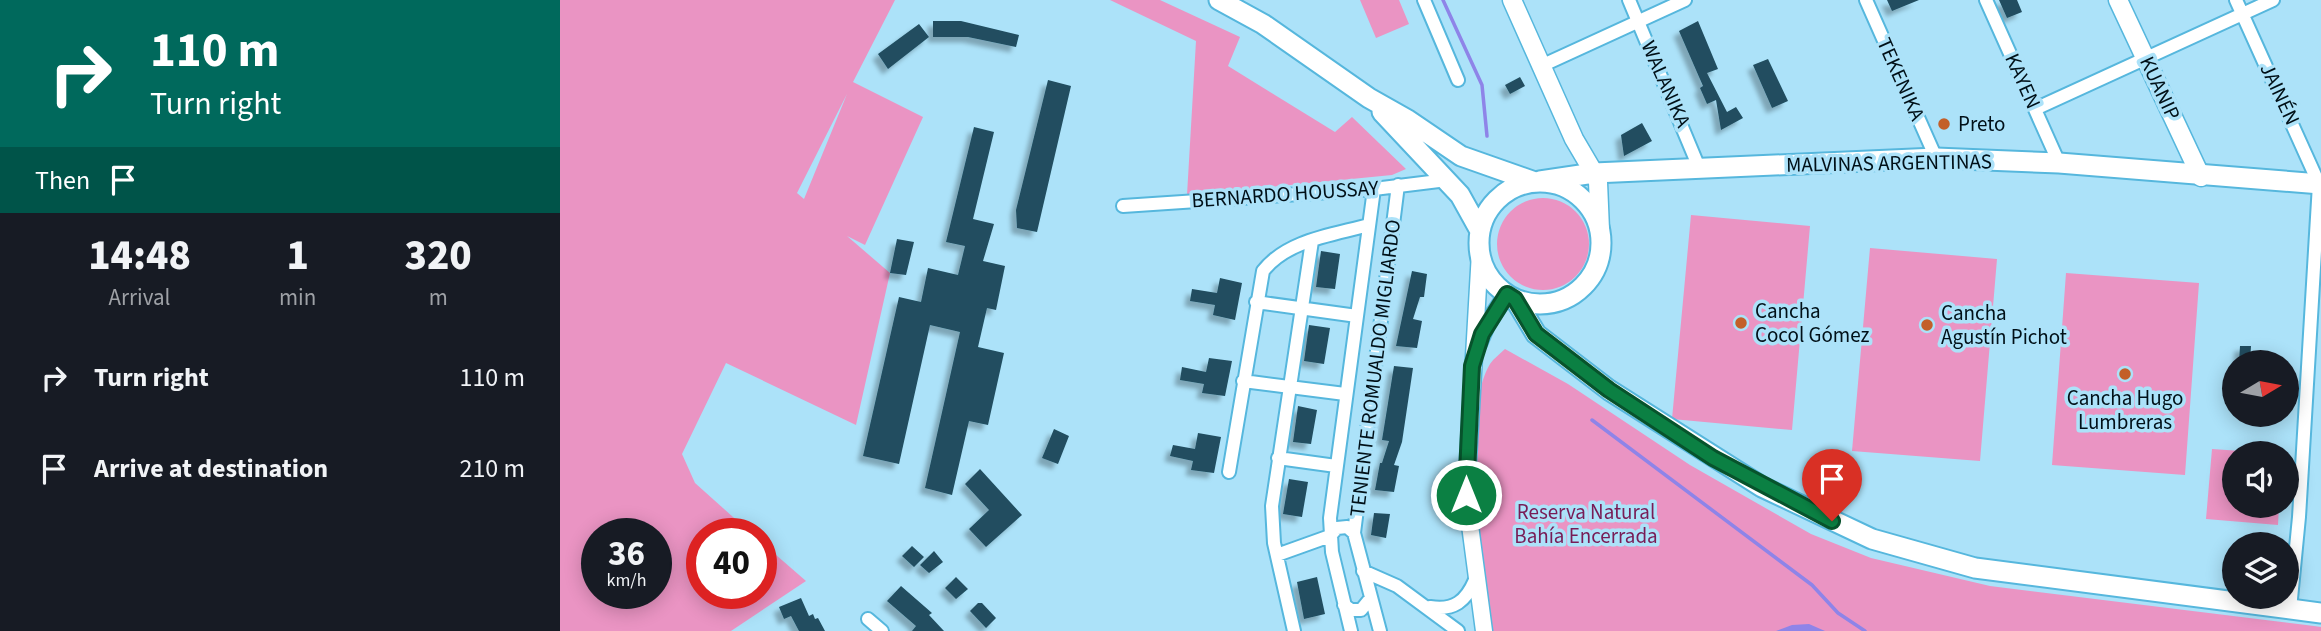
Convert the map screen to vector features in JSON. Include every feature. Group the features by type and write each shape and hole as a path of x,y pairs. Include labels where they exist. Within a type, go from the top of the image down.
{"main road":[{"path":"1511,297 1548,304 1579,291 1598,264 1600,230 1598,183 1586,174 1574,139 1512,0"},
{"name":"KUANIP","path":"2118,0 2201,177"},
{"path":"1231,3 1369,98 1447,180 1470,209 1480,231 1480,252 1494,283 1511,297 1536,334 1609,390 1762,487 1872,539 1975,568 2222,600"},
{"name":"MALVINAS ARGENTINAS","path":"1369,98 1408,120 1461,156 1538,182 1586,174 1936,158 2059,163 2201,177 2320,184"},
{"path":"1480,231 1492,206 1501,196 1522,184 1538,182 1572,190 1595,214 1600,230"},
{"path":"2290,609 2321,612"}],"street":[{"path":"1424,0 1458,80"},
{"name":"WALANIKA","path":"1629,0 1700,170"},
{"path":"1541,66 1685,0"},
{"name":"TEKENIKA","path":"1866,0 1936,158"},
{"name":"KAYEN","path":"1986,0 2059,163"},
{"name":"JAINÉN","path":"2236,0 2320,184 2298,532"},
{"path":"2035,109 2273,0"},
{"name":"BERNARDO HOUSSAY","path":"1123,206 1374,189 1447,180"},
{"name":"TENIENTE ROMUALDO MIGLIARDO","path":"1380,631 1354,533 1398,185"},
{"name":"TENIENTE ROMUALDO MIGLIARDO","path":"1351,631 1329,536 1345,394 1374,189"},
{"path":"1229,472 1263,271 1271,260 1294,246 1369,225"},
{"path":"1294,631 1277,555 1272,506 1312,241"},
{"path":"1480,252 1466,485 1475,580 1484,631"},
{"path":"1472,366 1482,334 1511,297"},
{"path":"1256,302 1357,316"},
{"path":"1243,380 1345,394"},
{"path":"1278,458 1336,466"},
{"path":"1277,555 1329,536 1342,527 1354,533"},
{"path":"1363,571 1397,586 1428,606 1458,631"},
{"path":"1428,606 1453,607 1470,592 1475,580"},
{"path":"1345,605 1351,610 1361,610 1370,599"},
{"path":"868,619 882,631"}],"green space":[{"path":"560,0 895,0 853,82 923,117 865,245 847,236 890,273 856,425 726,363 682,454 695,483 734,518 686,518 686,609 764,609 731,631 560,631","holes":["847,94 804,199 797,193"]},
{"path":"1110,0 1160,0 1240,37 1228,66 1335,132 1352,117 1406,169 1392,175 1187,195 1196,41"},
{"path":"1360,0 1399,0 1409,24 1376,38"},
{"path":"1543,198 1569,206 1581,218 1589,244 1581,270 1569,282 1543,290 1517,282 1505,270 1497,244 1505,218 1517,206"},
{"name":"Cancha Cocol Gómez","path":"1691,215 1810,226 1792,430 1672,419"},
{"name":"Cancha Agustín Pichot","path":"1870,248 1997,259 1980,461 1852,451"},
{"name":"Cancha Hugo Lumbreras","path":"2066,273 2199,283 2185,475 2052,465"},
{"name":"Reserva Natural Bahía Encerrada","path":"1505,349 1568,384 1690,465 1811,534 1871,558 1990,586 2314,626 2321,627 2321,631 1493,631 1479,534 1474,456 1481,388 1490,364"},
{"path":"2212,449 2222,450 2222,518 2278,518 2278,525 2206,519"},
{"path":"777,556 806,581 777,600"}],"shaded area":[{"path":"1809,624 1825,631 1776,631 1792,625"}],"building":[{"path":"1887,0 1919,0 1892,11"},
{"path":"1999,0 2017,0 2022,12 2007,18"},
{"path":"933,21 961,21 1019,35 1016,47 968,37 933,37"},
{"path":"1698,21 1718,69 1707,73 1727,112 1736,107 1743,118 1721,130 1716,100 1707,104 1700,88 1703,86 1679,31"},
{"path":"919,24 929,37 888,69 878,54"},
{"path":"1768,59 1788,101 1772,108 1753,65"},
{"path":"1520,77 1525,86 1510,94 1505,85"},
{"path":"1048,80 1071,86 1037,232 1017,228 1016,210"},
{"path":"1642,123 1652,141 1624,156 1621,135"},
{"path":"974,127 994,132 973,219 994,224 983,261 1005,266 996,310 987,308 978,347 1004,353 988,425 969,421 952,495 925,488 960,332 930,325 899,464 863,456 899,297 921,302 928,268 958,275 965,246 946,242"},
{"path":"897,239 914,242 906,275 890,273"},
{"path":"1321,251 1340,254 1335,289 1316,287"},
{"path":"1412,271 1427,274 1424,297 1420,297 1413,319 1422,321 1417,348 1396,346"},
{"path":"1220,278 1242,283 1235,320 1213,315 1215,305 1190,301 1192,289 1217,293"},
{"path":"1309,325 1330,328 1324,364 1304,361"},
{"path":"2240,346 2251,346 2251,350 2240,350"},
{"path":"1209,358 1232,361 1225,396 1202,393 1204,384 1180,380 1182,367 1206,372"},
{"path":"1394,366 1413,368 1402,442 1394,465 1399,466 1394,492 1375,490 1380,463 1389,441 1382,440"},
{"path":"1298,406 1317,410 1311,444 1293,442"},
{"path":"1054,429 1069,436 1058,464 1042,458"},
{"path":"1198,433 1221,437 1214,473 1191,470 1193,461 1170,456 1173,445 1195,449"},
{"path":"980,469 1022,515 986,547 969,529 989,510 965,484"},
{"path":"1289,479 1308,482 1302,517 1283,514"},
{"path":"1374,513 1390,514 1386,538 1371,535"},
{"path":"912,546 924,557 914,567 902,556"},
{"path":"934,551 943,562 929,573 920,565"},
{"path":"956,577 968,589 956,599 945,588"},
{"path":"1317,577 1325,614 1304,619 1297,582"},
{"path":"901,586 932,613 929,615 944,631 912,631 916,626 887,601"},
{"path":"801,598 809,616 813,614 815,619 818,618 825,631 799,631 791,616 784,619 779,607"},
{"path":"978,603 982,603 996,618 986,628 970,611"}],"waterway":[{"path":"1443,0 1482,85 1487,136"},
{"path":"1592,420 1812,585 1838,613 1865,631"}],"place":[{"name":"Preto","path":"1944,124"},
{"name":"Cancha Cocol Gómez","path":"1741,323"},
{"name":"Cancha Agustín Pichot","path":"1927,325"},
{"name":"Cancha Hugo Lumbreras","path":"2125,374"}],"route":[{"path":"1466,495 1472,366 1482,334 1507,294 1515,299 1536,334 1609,390 1762,487 1832,521"}]}
